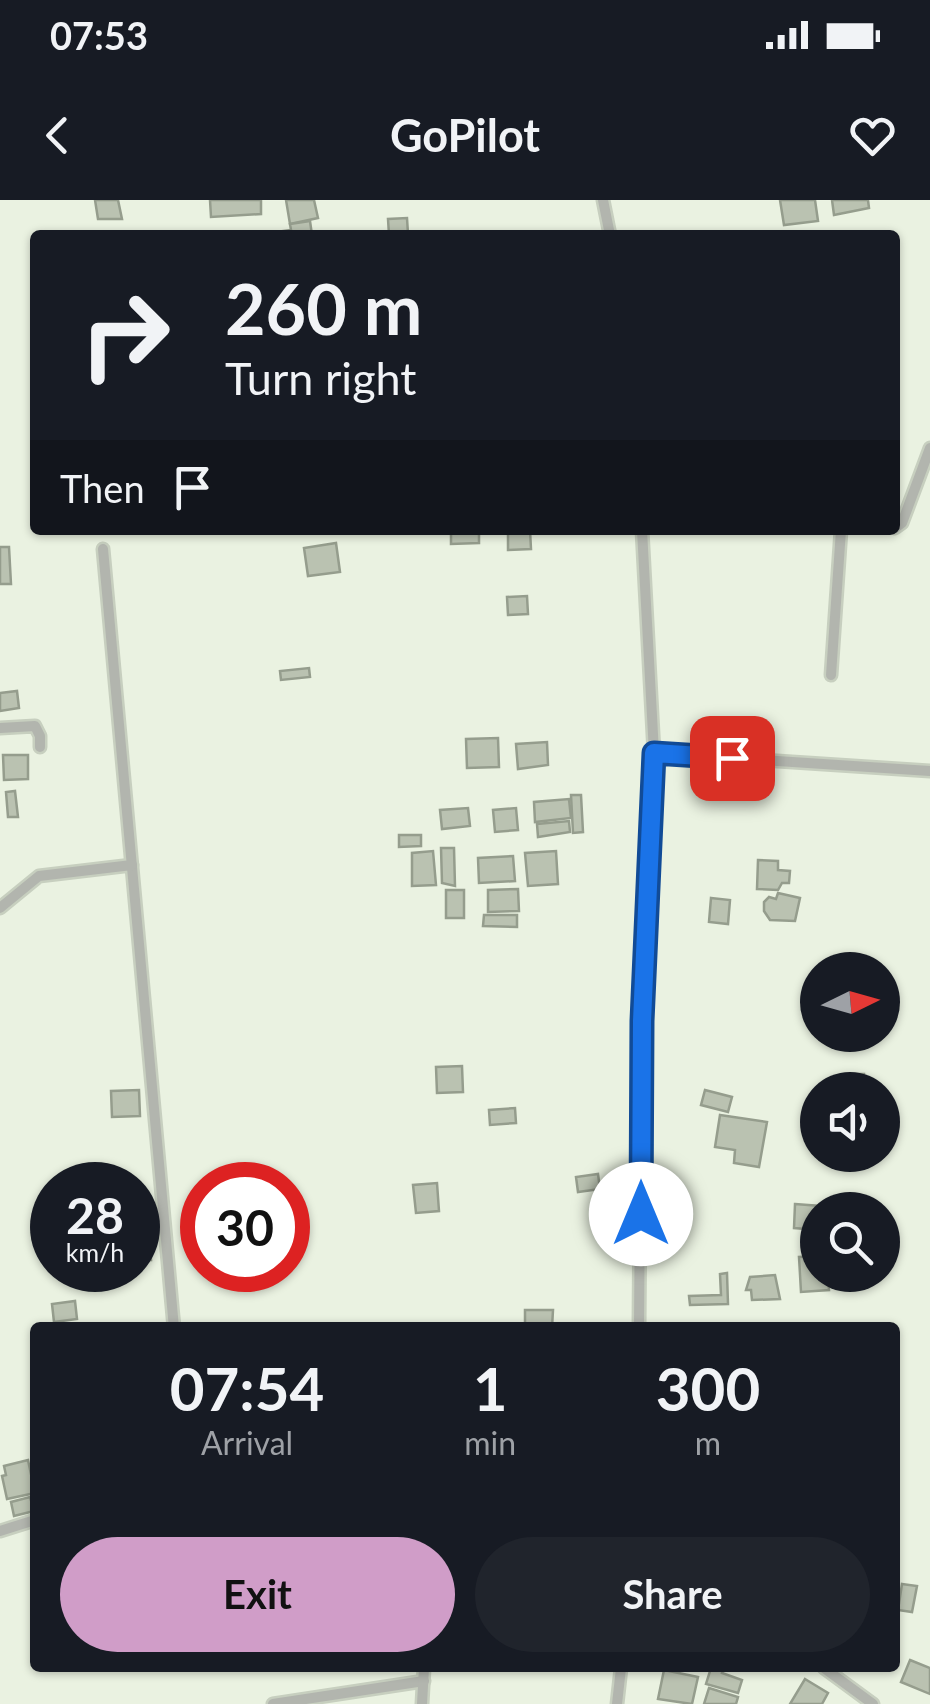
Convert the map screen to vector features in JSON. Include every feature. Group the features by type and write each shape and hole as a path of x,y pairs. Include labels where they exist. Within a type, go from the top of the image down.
{"street":[{"path":"603,200 609,230"},
{"path":"900,524 930,448"},
{"path":"639,1322 641,1060 654,753 646,662 642,535"},
{"path":"831,674 841,535"},
{"path":"102,549 173,1322"},
{"path":"0,728 35,726 40,747"},
{"path":"654,753 930,771"},
{"path":"0,908 38,876 132,865"},
{"path":"0,1531 30,1522"},
{"path":"422,1704 424,1672"},
{"path":"617,1704 620,1672"},
{"path":"829,1672 873,1704"},
{"path":"273,1704 424,1681"}],"building":[{"path":"95,200 118,200 122,219 98,219"},
{"path":"210,200 261,200 261,214 211,217"},
{"path":"286,200 314,200 318,218 290,224"},
{"path":"780,200 815,200 818,221 784,225"},
{"path":"832,200 868,200 869,208 834,215"},
{"path":"407,218 408,230 389,230 388,219"},
{"path":"310,221 311,230 291,230 290,224"},
{"path":"451,535 479,535 479,543 451,544"},
{"path":"508,535 530,535 531,549 508,550"},
{"path":"336,543 340,572 308,576 304,548"},
{"path":"0,547 9,547 11,584 0,584"},
{"path":"527,596 528,614 508,615 507,597"},
{"path":"309,668 310,677 281,680 280,671"},
{"path":"17,691 19,708 0,711 0,693"},
{"path":"498,738 499,767 467,768 466,739"},
{"path":"547,742 548,765 518,769 516,744"},
{"path":"3,755 28,755 28,779 4,780"},
{"path":"15,791 18,817 8,817 6,792"},
{"path":"571,795 581,795 583,832 573,833"},
{"path":"569,799 571,818 535,822 534,802"},
{"path":"468,808 470,826 442,829 440,810"},
{"path":"516,808 518,830 495,832 493,810"},
{"path":"569,821 570,832 538,837 537,824"},
{"path":"399,835 421,835 421,846 399,847"},
{"path":"441,848 454,848 455,886 442,883"},
{"path":"433,851 436,885 412,886 412,853"},
{"path":"556,851 558,884 528,886 525,853"},
{"path":"513,856 515,881 479,883 478,858"},
{"path":"758,860 778,861 778,870 790,871 789,883 782,883 778,890 757,889"},
{"path":"518,889 519,911 488,912 488,890"},
{"path":"446,890 464,890 464,918 446,918"},
{"path":"778,893 800,898 795,921 770,920 764,911 764,902 769,897 776,899"},
{"path":"711,898 730,900 728,924 709,922"},
{"path":"484,915 517,915 517,927 483,926"},
{"path":"462,1066 463,1092 437,1093 436,1067"},
{"path":"139,1090 140,1116 112,1117 111,1091"},
{"path":"705,1090 732,1097 728,1112 701,1105"},
{"path":"515,1108 516,1123 490,1125 489,1110"},
{"path":"720,1115 767,1122 759,1167 734,1163 735,1150 715,1147"},
{"path":"598,1174 600,1189 578,1192 576,1177"},
{"path":"437,1183 439,1211 416,1213 413,1185"},
{"path":"795,1204 800,1204 800,1228 794,1228"},
{"path":"727,1273 728,1304 690,1305 689,1296 721,1295 720,1274"},
{"path":"775,1275 780,1299 752,1300 751,1290 746,1290 750,1277"},
{"path":"75,1301 77,1319 54,1322 52,1304"},
{"path":"525,1310 553,1310 552,1322 525,1322"},
{"path":"28,1460 30,1494 7,1499 4,1466"},
{"path":"30,1497 30,1512 14,1516 11,1502"},
{"path":"902,1584 917,1586 912,1612 900,1610"},
{"path":"910,1660 930,1668 930,1694 901,1682"},
{"path":"664,1672 698,1677 692,1704 658,1699"},
{"path":"710,1672 722,1672 742,1680 738,1693 706,1684"},
{"path":"805,1679 828,1693 822,1704 790,1704"},
{"path":"709,1688 738,1697 736,1704 704,1704"}],"route":[{"path":"641,1214 642,1021 654,753 732,758"}]}
